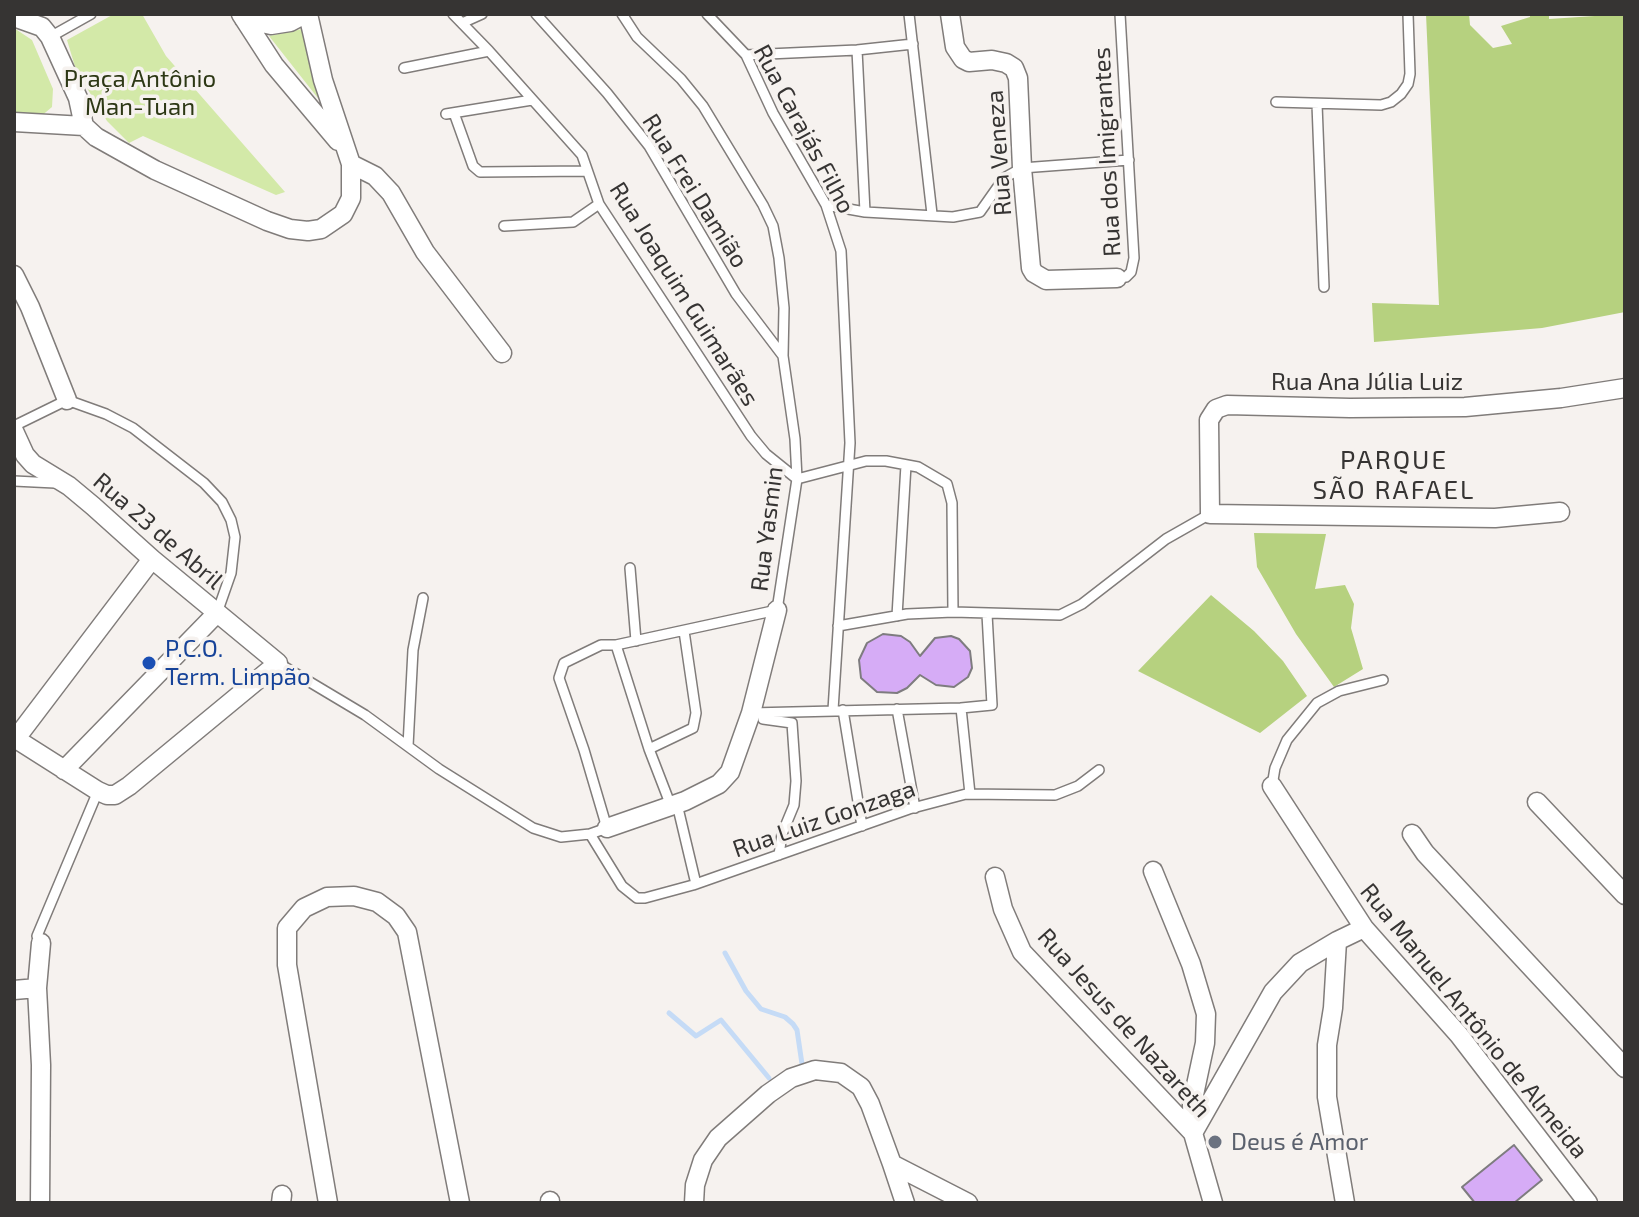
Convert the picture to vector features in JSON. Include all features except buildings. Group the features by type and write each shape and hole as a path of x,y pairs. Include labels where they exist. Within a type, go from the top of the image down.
{"street":[{"path":"14,17 42,27 50,37 78,98 84,126 96,137 155,170 290,229 321,229 343,214 351,198 343,146 306,14 290,22 271,25 242,17"},
{"name":"Rua Veneza","path":"950,14 955,47 963,59 976,62 999,60 1014,68 1018,78 1031,268 1039,278 1046,280 1117,278"},
{"path":"242,17 274,65 343,146 391,193 425,252 502,353"},
{"path":"14,122 84,126"},
{"path":"14,275 67,400"},
{"name":"Rua Ana Júlia Luiz","path":"1210,514 1209,420 1220,406 1465,407 1625,388"},
{"name":"Rua 23 de Abril","path":"14,428 25,455 33,464 93,506 278,663"},
{"path":"1210,514 1456,519 1560,512"},
{"path":"152,559 15,740 98,791 107,795 122,791 278,663"},
{"path":"599,831 674,805 719,784 730,772 757,713 777,610"},
{"path":"64,770 217,613"},
{"name":"Rua Manuel Antônio de Almeida","path":"1272,786 1364,928 1459,1035 1588,1203"},
{"path":"1537,802 1625,895"},
{"path":"1412,834 1425,853 1625,1068"},
{"path":"1153,871 1191,964 1206,1014 1205,1043 1192,1104 1193,1133"},
{"name":"Rua Jesus de Nazareth","path":"995,877 1003,909 1022,952 1193,1133 1213,1203"},
{"path":"328,1203 287,965 287,928 304,908 327,897 354,896 377,902 396,916 407,932 460,1203"},
{"path":"1193,1133 1273,992 1300,963 1364,928"},
{"path":"39,939 40,1203"},
{"path":"1337,941 1333,1008 1327,1045 1327,1097 1345,1203"},
{"path":"14,990 37,988"},
{"path":"694,1203 695,1185 703,1160 718,1138 768,1094 791,1078 815,1070 841,1073 861,1087 905,1203"},
{"path":"892,1164 968,1203"}],"lane":[{"path":"50,37 91,14"},
{"name":"Rua Joaquim Guimarães","path":"453,14 582,155 599,204 751,436 766,454 797,479"},
{"path":"462,23 482,14"},
{"name":"Rua Frei Damião","path":"536,14 607,93 649,146 736,294 783,356"},
{"name":"Rua Yasmin","path":"599,831 584,750 559,678 564,663 601,645 616,645 777,610 797,479 783,356 784,308 773,226 703,106 681,79 637,37 622,14"},
{"name":"Rua Carajás Filho","path":"707,14 746,55 773,113 826,205 841,251 850,429 838,626 838,710 862,826"},
{"path":"909,14 932,214"},
{"name":"Rua dos Imigrantes","path":"1117,278 1126,277 1133,268 1120,14"},
{"path":"1276,102 1381,105 1401,94 1410,74 1408,14"},
{"path":"746,55 913,44"},
{"path":"857,50 865,212"},
{"path":"404,68 489,51"},
{"path":"532,100 450,114 473,166 480,172 587,171"},
{"path":"1317,104 1324,287"},
{"path":"826,205 865,212 953,217 980,212 1004,178 1022,168 1129,160"},
{"path":"504,226 573,222 599,204"},
{"path":"14,428 67,400 133,428 204,483 222,502 235,537 231,573 217,613"},
{"path":"797,479 866,461 906,465 934,474 947,484 950,490 953,612"},
{"path":"897,616 906,465"},
{"path":"14,481 63,483"},
{"path":"838,626 897,616 953,612 1060,615 1082,604 1166,539 1210,514"},
{"path":"630,568 636,641"},
{"path":"408,746 413,650 423,598"},
{"path":"757,713 992,705 987,614"},
{"path":"649,749 693,728 696,713 684,631"},
{"path":"616,645 649,749 674,805 696,884"},
{"path":"278,663 365,715 471,790 533,828 561,837 599,831"},
{"path":"1272,786 1275,768 1287,740 1317,703 1339,691 1383,680"},
{"path":"961,708 970,794"},
{"path":"897,709 915,808"},
{"path":"757,713 763,719 792,723 794,805 782,834 779,855"},
{"name":"Rua Luiz Gonzaga","path":"599,831 622,886 637,898 654,897 915,808 970,794 1055,795 1078,786 1099,770"},
{"path":"39,939 98,791"}],"green space":[{"name":"Praça Antônio Man-Tuan","path":"114,14 142,14 166,56 285,192 276,195 143,136 129,143 107,121 76,70 67,40"},
{"path":"1426,14 1469,14 1470,25 1493,48 1512,44 1501,26 1530,17 1530,14 1549,14 1549,19 1625,14 1625,312 1542,328 1374,342 1372,303 1439,305"},
{"path":"14,28 32,40 53,89 52,107 40,117 14,117"},
{"path":"302,29 321,102 269,36"},
{"path":"1254,533 1326,534 1315,589 1345,585 1354,604 1351,628 1363,669 1334,687 1296,634 1257,567"},
{"path":"1211,595 1254,631 1283,661 1307,696 1260,733 1138,671"}],"waterway":[{"path":"725,953 746,991 761,1009 785,1017 793,1024 797,1030 802,1064"},
{"path":"669,1013 696,1036 721,1020 769,1078"}],"place":[{"name":"P.C.O. Term. Limpão","path":"149,663"},
{"name":"Deus é Amor","path":"1215,1142"}],"district":[{"name":"PARQUE SÃO RAFAEL","path":"1394,475"}]}
